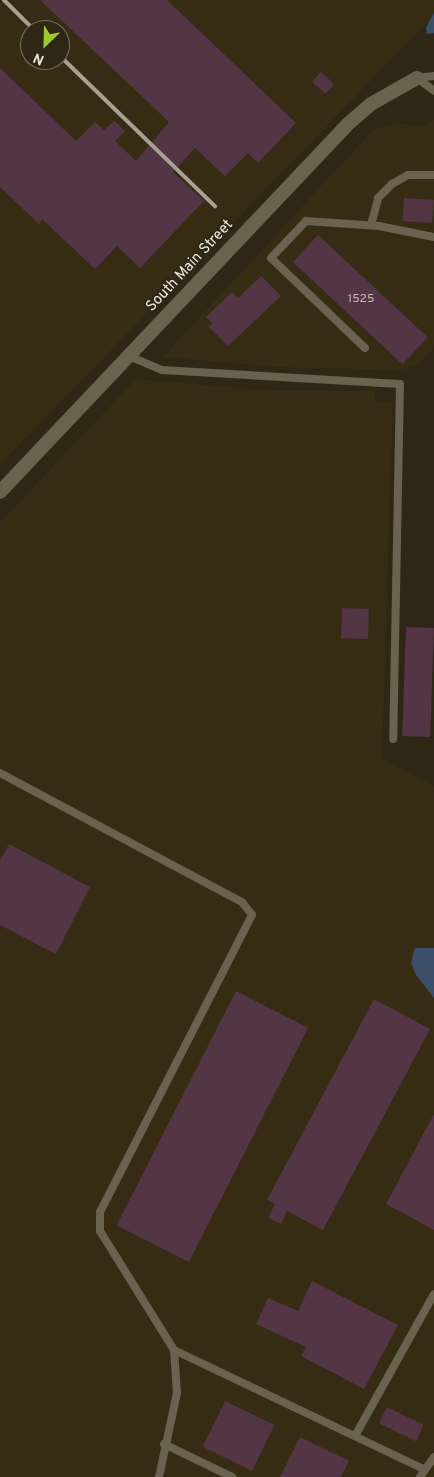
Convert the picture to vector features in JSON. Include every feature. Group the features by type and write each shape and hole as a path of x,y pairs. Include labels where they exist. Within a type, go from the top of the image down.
{"street":[{"name":"South Main Street","path":"0,492 348,124 371,104 418,78"}],"lane":[{"path":"418,78 434,76"},
{"path":"418,78 434,90"},
{"path":"371,225 378,198 392,184 408,175 434,175"},
{"path":"364,348 271,258 306,221 371,225 434,237"},
{"path":"129,356 162,370 400,384 393,739"},
{"path":"0,773 242,902 252,915 98,1217 100,1231 174,1350 178,1393 164,1444 159,1477"},
{"path":"355,1436 434,1294"},
{"path":"174,1350 424,1469"},
{"path":"164,1444 232,1477"},
{"path":"420,1477 434,1457"}],"shaded area":[{"path":"0,0 434,0 434,15 0,465"},
{"path":"434,120 434,347 420,364 400,370 277,367 163,357 373,130 394,123 423,126"},
{"path":"136,379 278,391 375,391 375,403 393,403 382,758 434,786 434,1477 0,1477 0,522"}],"water":[{"path":"434,13 434,33 427,34 426,27"},
{"path":"415,948 434,948 434,998 416,975 411,962"}],"building":[{"path":"40,0 167,0 296,123 258,163 248,153 225,176 195,148 173,172 204,201 140,268 117,246 95,269 42,219 39,224 0,187 0,68 76,141 95,122 104,130 114,121 125,131 115,141 136,161 169,122 70,28 70,20 61,20"},
{"path":"321,72 334,84 325,94 312,82"},
{"path":"404,198 434,200 432,223 402,221"},
{"path":"318,235 428,337 402,364 293,262"},
{"path":"261,276 281,296 228,346 209,327 212,323 206,317 232,292 238,298"},
{"path":"342,608 369,609 368,639 341,638"},
{"path":"406,627 434,628 430,737 402,736"},
{"path":"9,844 90,887 56,954 0,925 0,861"},
{"path":"236,991 308,1028 189,1262 117,1225"},
{"path":"374,999 430,1029 323,1230 287,1211 281,1224 268,1218 275,1204 267,1200"},
{"path":"434,1114 434,1230 386,1204"},
{"path":"312,1281 398,1325 364,1389 301,1356 306,1347 256,1324 268,1298 298,1311"},
{"path":"225,1401 274,1425 252,1471 203,1447"},
{"path":"387,1407 424,1425 416,1441 379,1423"},
{"path":"300,1437 349,1461 341,1477 280,1477"}],"railway":[{"path":"4,0 24,20"},
{"path":"70,66 215,206"}]}
